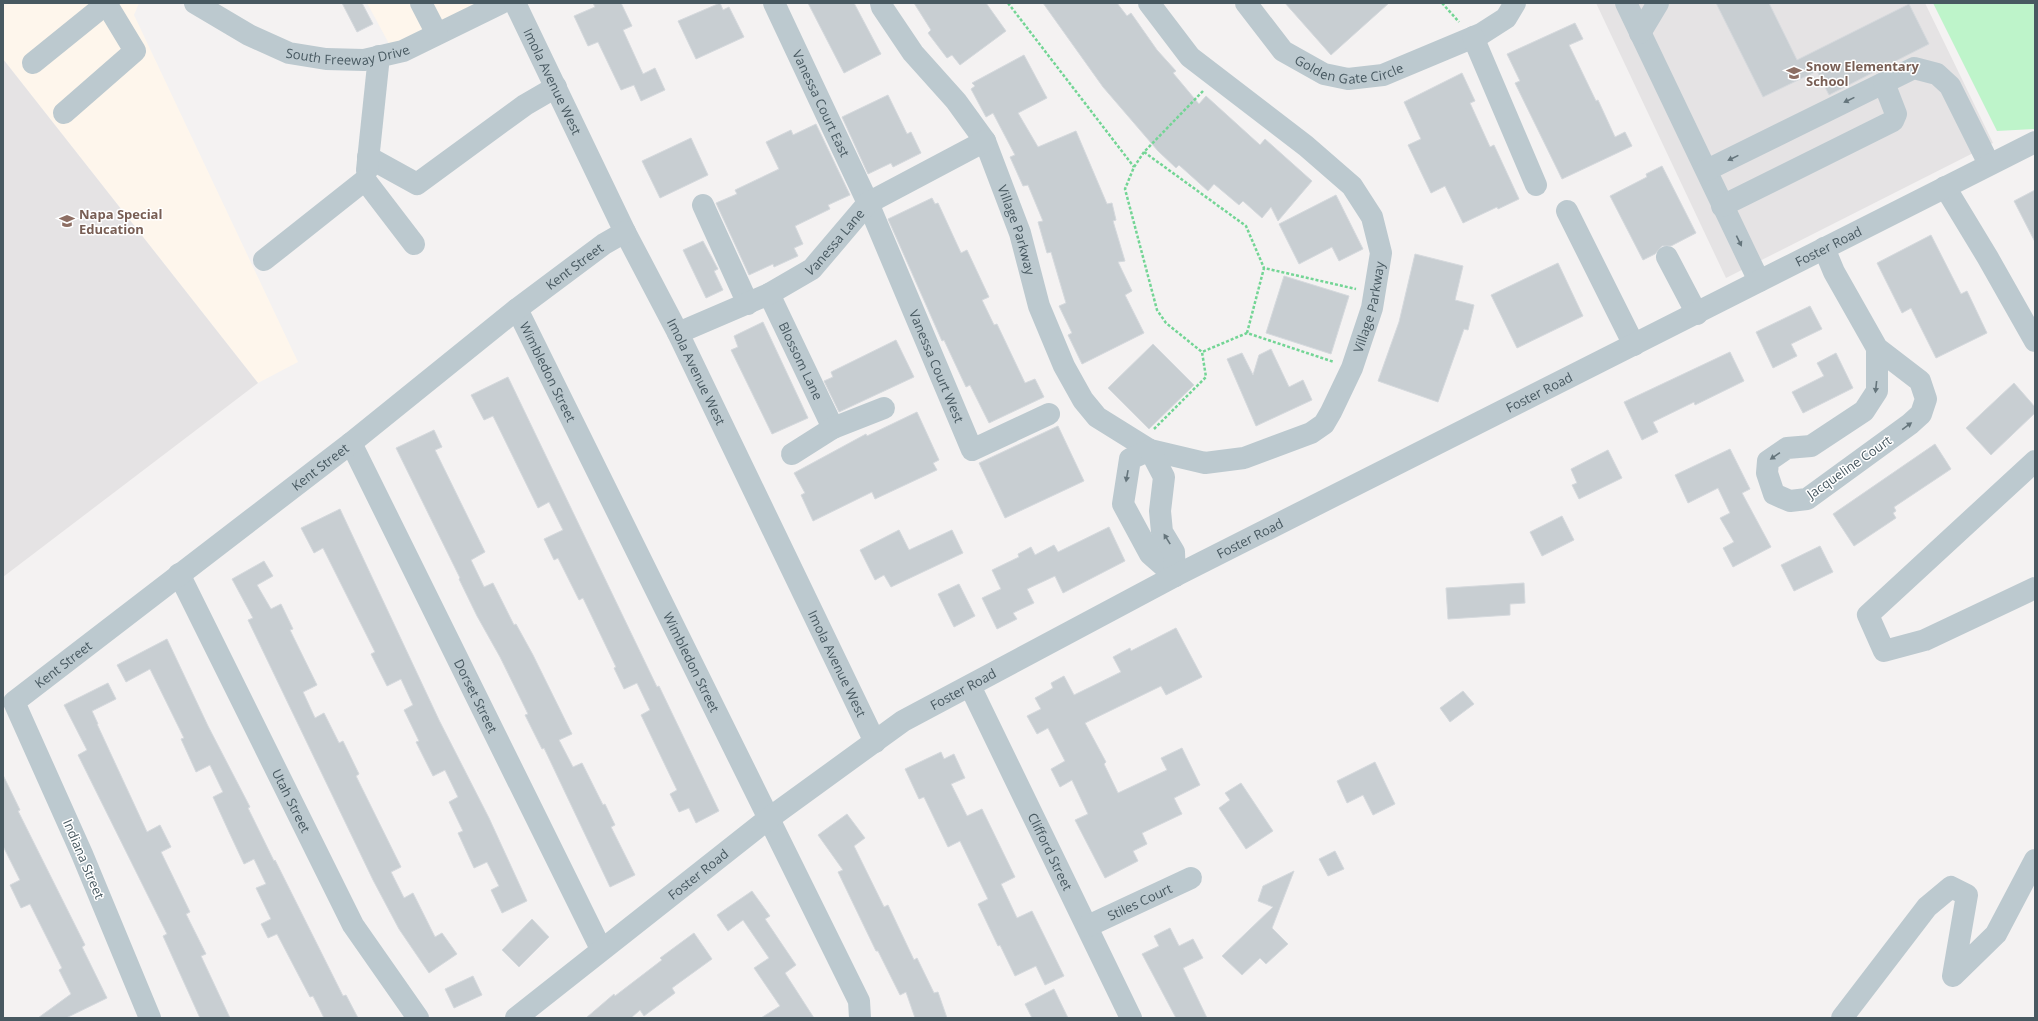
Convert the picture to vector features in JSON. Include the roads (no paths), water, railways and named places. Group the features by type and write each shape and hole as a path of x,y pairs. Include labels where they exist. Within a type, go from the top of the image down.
{"street":[{"path":"33,63 106,3 135,51 64,113"},
{"name":"South Freeway Drive","path":"195,3 249,35 289,53 326,59 364,60 403,51 502,3"},
{"path":"421,3 437,34"},
{"name":"Imola Avenue West","path":"516,3 625,232 678,333 875,742"},
{"name":"Vanessa Court East","path":"774,3 868,203"},
{"name":"Village Parkway","path":"881,3 882,7 913,53 956,101 985,141 1020,233 1039,306 1064,366 1083,400 1097,417 1145,447 1205,463 1244,458 1311,433 1324,424 1352,368 1372,308 1381,253 1372,217 1352,186 1306,146 1190,57 1149,3"},
{"name":"Golden Gate Circle","path":"1246,3 1283,51 1324,74 1348,79 1383,75 1473,37 1506,18 1515,3"},
{"path":"1626,3 1759,281"},
{"path":"1640,33 1658,3"},
{"path":"1473,37 1536,185"},
{"path":"379,56 366,180 414,244"},
{"path":"1707,170 1914,68 1937,74 1950,86 1989,164"},
{"path":"1722,206 1893,121 1896,114 1884,83"},
{"path":"368,157 418,184 525,105 556,87"},
{"name":"Vanessa Lane","path":"678,333 770,294 812,269 868,203 985,141"},
{"name":"Foster Road","path":"516,1018 600,950 768,819 903,721 1175,576 1697,314 1759,281 2035,142"},
{"path":"264,260 366,180"},
{"path":"1945,187 1988,258 2035,341"},
{"name":"Vanessa Court West","path":"868,203 972,450 1049,414"},
{"path":"703,205 748,304"},
{"path":"1567,211 1634,345"},
{"name":"Kent Street","path":"14,702 351,443 517,309 604,244 625,232"},
{"name":"Jacqueline Court","path":"1824,248 1834,272 1877,348 1920,381 1926,399 1921,414 1910,424 1807,499 1790,501 1774,494 1767,473 1768,461 1787,448 1811,446 1864,411 1877,391 1877,348"},
{"path":"1666,257 1697,314"},
{"name":"Blossom Lane","path":"770,294 833,428"},
{"name":"Wimbledon Street","path":"517,309 859,1001 860,1018"},
{"path":"792,454 833,428 884,408"},
{"name":"Dorset Street","path":"351,443 600,950"},
{"path":"1145,447 1164,477 1160,511 1162,532 1174,552 1175,576 1150,554 1123,504 1130,459 1145,447"},
{"path":"2035,461 1868,614 1884,651 1925,640 2035,588"},
{"name":"Utah Street","path":"179,574 352,925 418,1018"},
{"name":"Clifford Street","path":"970,686 1088,926 1131,1018"},
{"name":"Indiana Street","path":"14,702 82,854 148,1017"},
{"path":"1842,1018 1928,907 1951,887 1967,895 1953,976 1996,934 2035,860"},
{"name":"Stiles Court","path":"1088,926 1192,878"}],"place":[{"name":"Snow Elementary School","path":"1794,73"},
{"name":"Napa Special Education","path":"67,221"}]}
